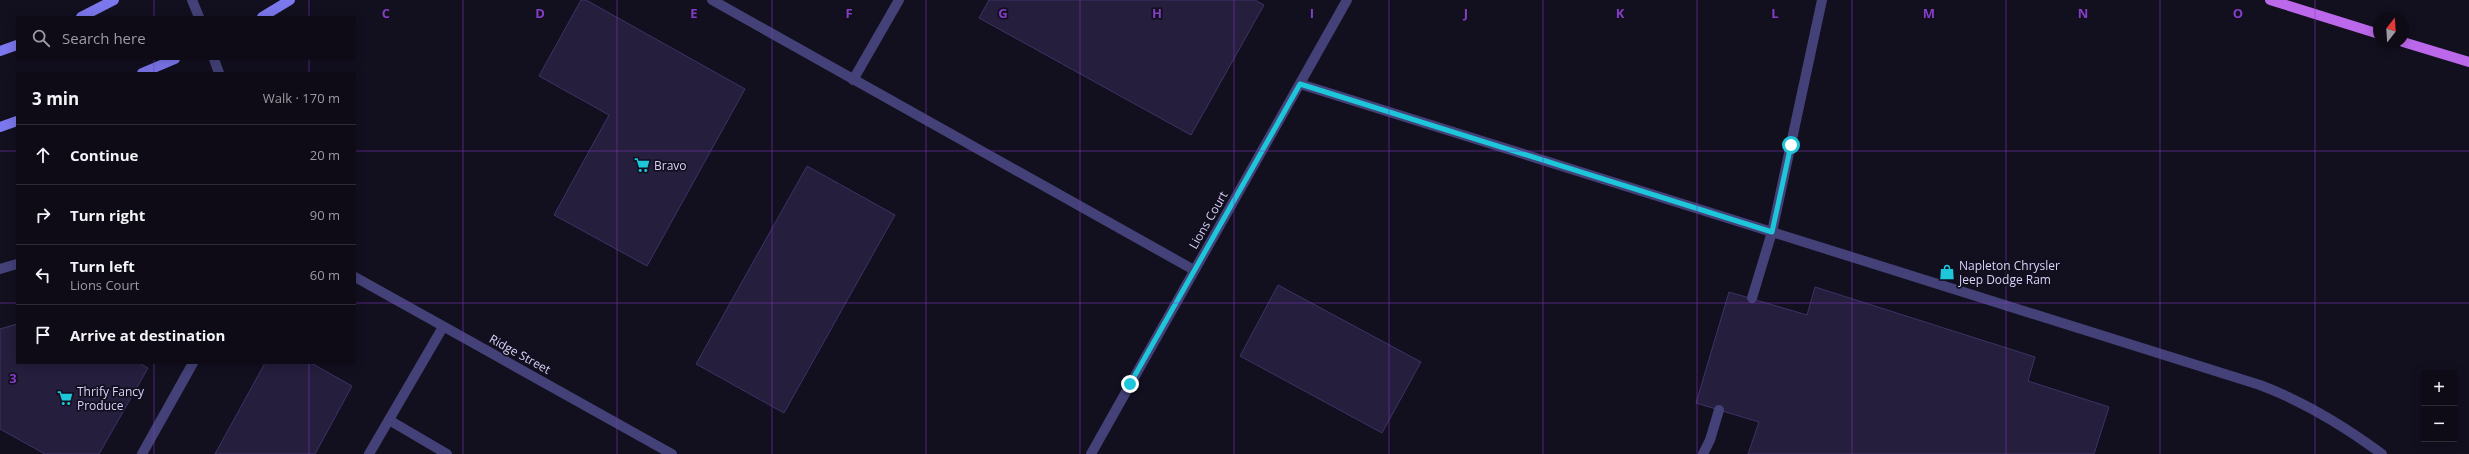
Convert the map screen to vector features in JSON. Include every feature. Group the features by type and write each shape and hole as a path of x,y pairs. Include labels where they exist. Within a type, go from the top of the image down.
{"main road":[{"path":"83,16 114,0"},
{"path":"264,16 290,0"},
{"path":"2270,0 2373,32"},
{"path":"2409,44 2469,62"},
{"path":"0,51 16,45"},
{"path":"144,72 173,60"},
{"path":"0,127 16,121"}],"street":[{"path":"192,0 198,16"},
{"path":"712,0 1194,270"},
{"path":"853,80 899,0"},
{"name":"Lions Court","path":"1091,454 1347,0"},
{"path":"1752,298 1772,232 1822,0"},
{"path":"214,60 219,72"},
{"path":"1300,84 2260,385 2294,398 2325,414 2382,454"},
{"path":"0,269 16,264"},
{"name":"Ridge Street","path":"356,278 672,454"},
{"path":"369,454 443,327"},
{"path":"142,454 192,364"},
{"path":"1703,454 1710,440 1719,410"},
{"path":"389,420 448,454"}],"building":[{"name":"Bravo","path":"581,0 586,0 745,89 647,266 554,215 609,115 539,76"},
{"path":"989,0 1255,0 1264,5 1191,135 979,18"},
{"path":"807,166 895,215 784,413 696,364"},
{"path":"1278,285 1421,362 1382,433 1240,356"},
{"path":"1815,287 2035,357 2028,381 2109,407 2094,454 1748,454 1759,422 1696,403 1729,292 1807,315"},
{"name":"Thrify Fancy Produce","path":"16,324 16,364 141,364 148,368 99,454 45,454 0,429 0,329"},
{"path":"264,364 313,364 352,386 315,454 215,454"}],"place":[{"name":"Bravo","path":"642,165"},
{"name":"Napleton Chrysler Jeep Dodge Ram","path":"1947,272"},
{"name":"Thrify Fancy Produce","path":"65,398"}],"route":[{"path":"1130,384 1300,84 1772,232 1791,145"}]}
